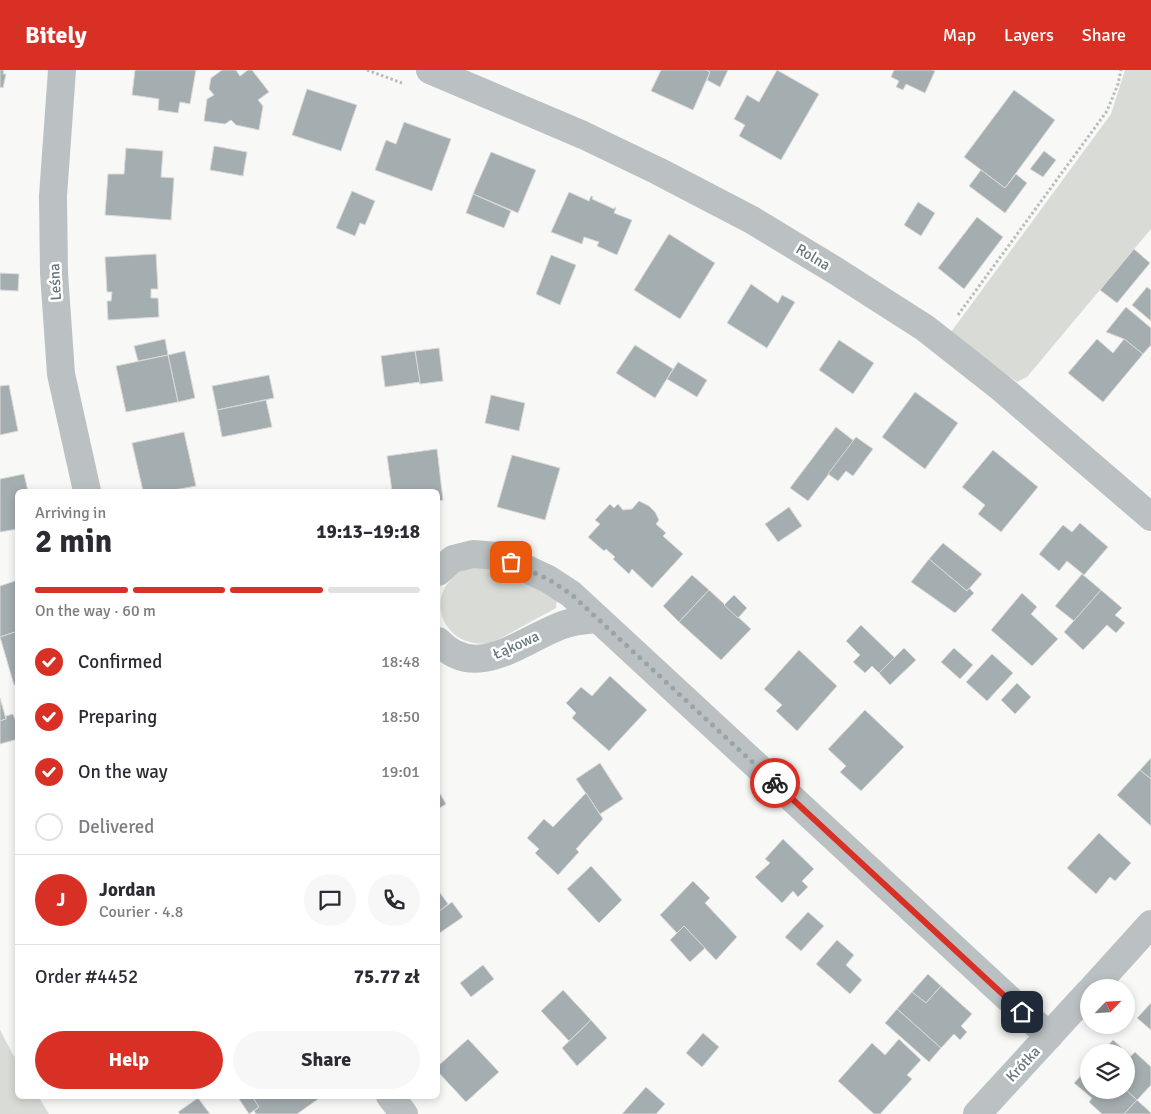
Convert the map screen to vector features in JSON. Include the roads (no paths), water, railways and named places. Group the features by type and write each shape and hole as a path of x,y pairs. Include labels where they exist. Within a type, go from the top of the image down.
{"street":[{"name":"Leśna","path":"62,70 54,196 54,274 62,374 87,489"},
{"name":"Rolna","path":"430,70 658,170 735,211 836,271 925,328 1000,387 1151,517"},
{"path":"440,570 453,559 473,554 499,556 548,579 571,594 1049,1036"},
{"name":"Łąkowa","path":"440,643 459,657 477,660 500,655 562,625 578,620 598,618"},
{"path":"1101,979 1151,924"},
{"name":"Krótka","path":"977,1114 1080,1002"},
{"path":"392,1099 404,1114"}]}
